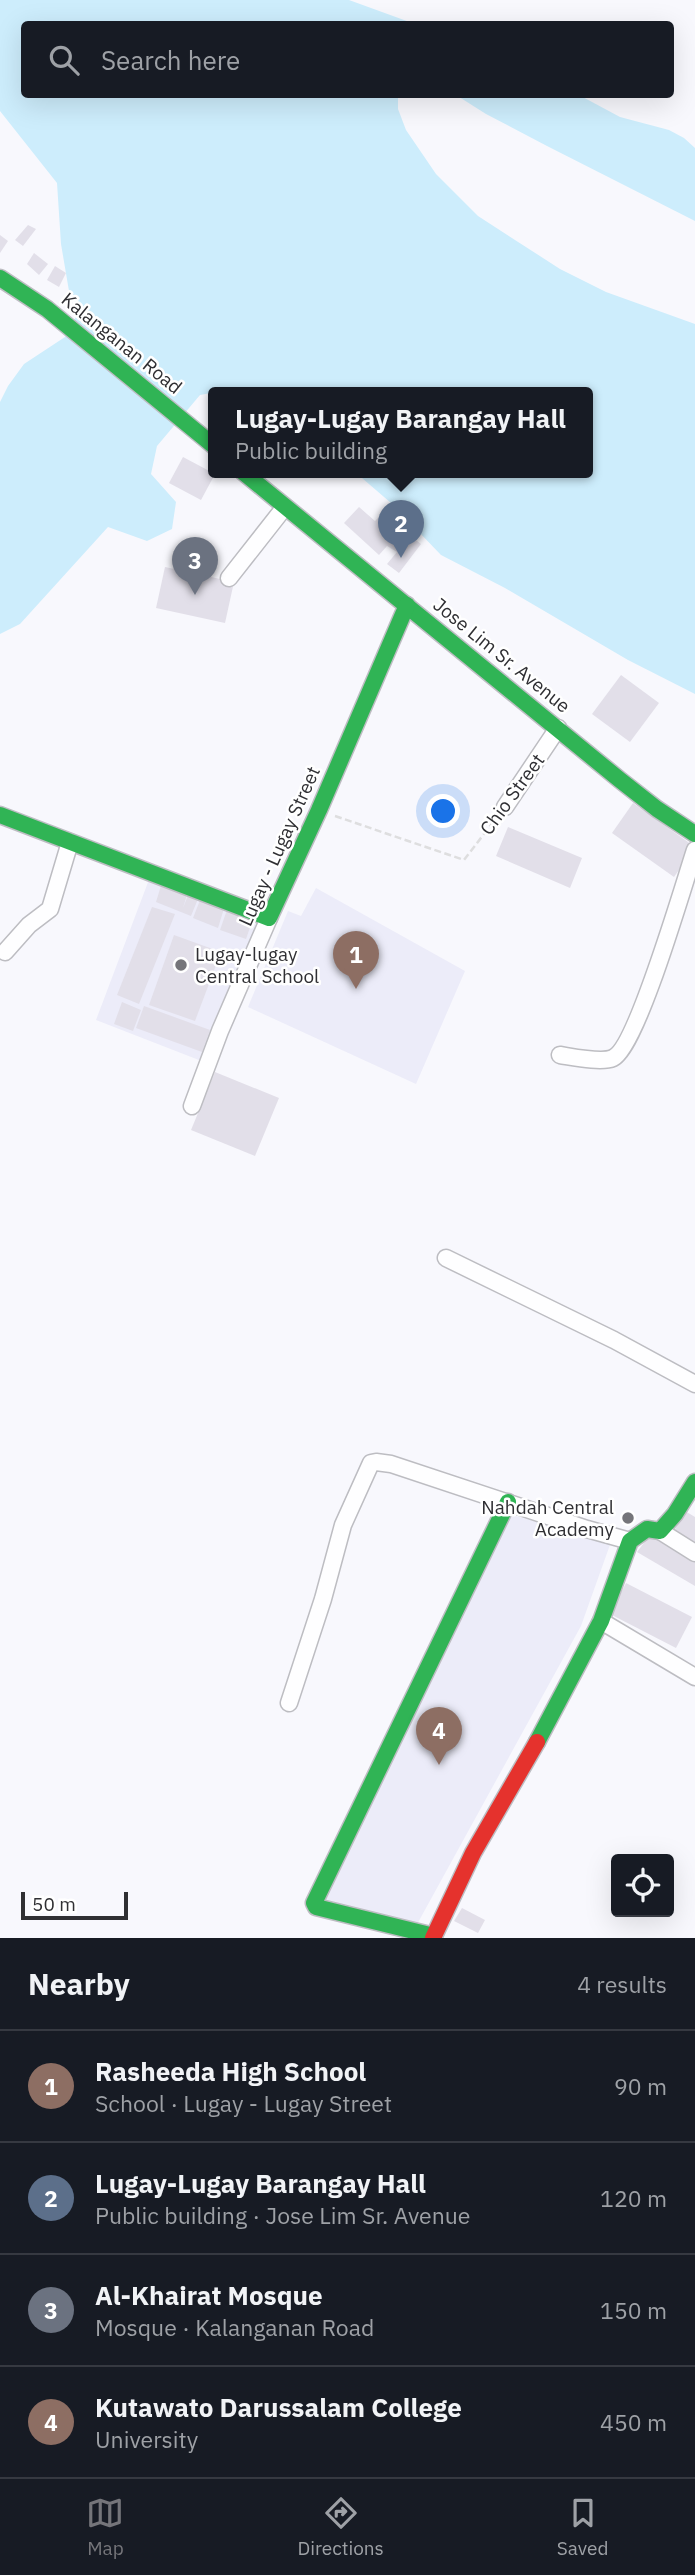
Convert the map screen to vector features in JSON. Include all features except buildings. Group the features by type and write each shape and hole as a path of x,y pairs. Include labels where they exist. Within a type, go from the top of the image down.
{"street":[{"name":"Kalanganan Road","path":"0,278 47,309 208,441"},
{"path":"229,578 284,508 250,478"},
{"name":"Jose Lim Sr. Avenue","path":"284,508 648,802 695,834"},
{"name":"Lugay - Lugay Street","path":"192,1106 220,1031 407,605"},
{"name":"Chio Street","path":"505,807 558,728"},
{"path":"0,815 269,918"},
{"path":"5,952 29,925 50,909 70,842"},
{"path":"560,1055 609,1060 621,1052 645,1004 695,850"},
{"path":"446,1258 614,1340 695,1384"},
{"path":"289,1703 323,1599 343,1525 371,1464 391,1464 630,1541"},
{"path":"660,1531 675,1514 695,1482"},
{"path":"508,1502 314,1903 316,1907 433,1937 473,1853 547,1724 601,1621 630,1541 646,1529 660,1531 695,1553"},
{"path":"601,1621 695,1677"}],"path":[{"name":"Chio Street","path":"319,810 464,860 505,807"}],"shaded area":[{"name":"Lugay-lugay Central School","path":"153,869 267,910 204,1062 96,1020"},
{"path":"316,888 465,971 416,1084 248,1007 288,911 301,916"},
{"path":"497,1511 611,1542 581,1626 415,1928 305,1905"}],"water":[{"path":"0,0 349,0 407,21 21,21 21,98 398,98 398,109 406,130 436,174 478,216 560,269 606,292 695,324 695,694 628,660 505,588 441,555 391,503 362,478 593,478 593,387 208,387 208,394 200,395 157,446 151,474 176,502 172,529 147,541 108,527 20,624 0,634 0,402 24,364 65,337 79,311 69,291 61,244 57,183 0,111"},
{"path":"461,98 585,98 620,117 669,130 695,148 695,221 547,146"}],"traffic: fast":[{"path":"0,278 47,309 208,441"},
{"path":"250,478 620,780 695,834"},
{"path":"0,815 269,918 319,810 407,605"},
{"path":"537,1742 601,1621 630,1541 647,1529 660,1531 675,1514 695,1482"},
{"path":"434,1936 316,1907 314,1903 508,1502"}],"traffic: jam":[{"path":"433,1938 473,1853 537,1742"}],"place":[{"name":"Lugay-Lugay Barangay Hall","path":"401,558"},
{"name":"Al-Khairat Mosque","path":"195,595"},
{"name":"Lugay-lugay Central School","path":"181,965"},
{"name":"Rasheeda High School","path":"356,989"},
{"name":"Nahdah Central Academy","path":"628,1518"},
{"name":"Kutawato Darussalam College","path":"439,1765"}]}
